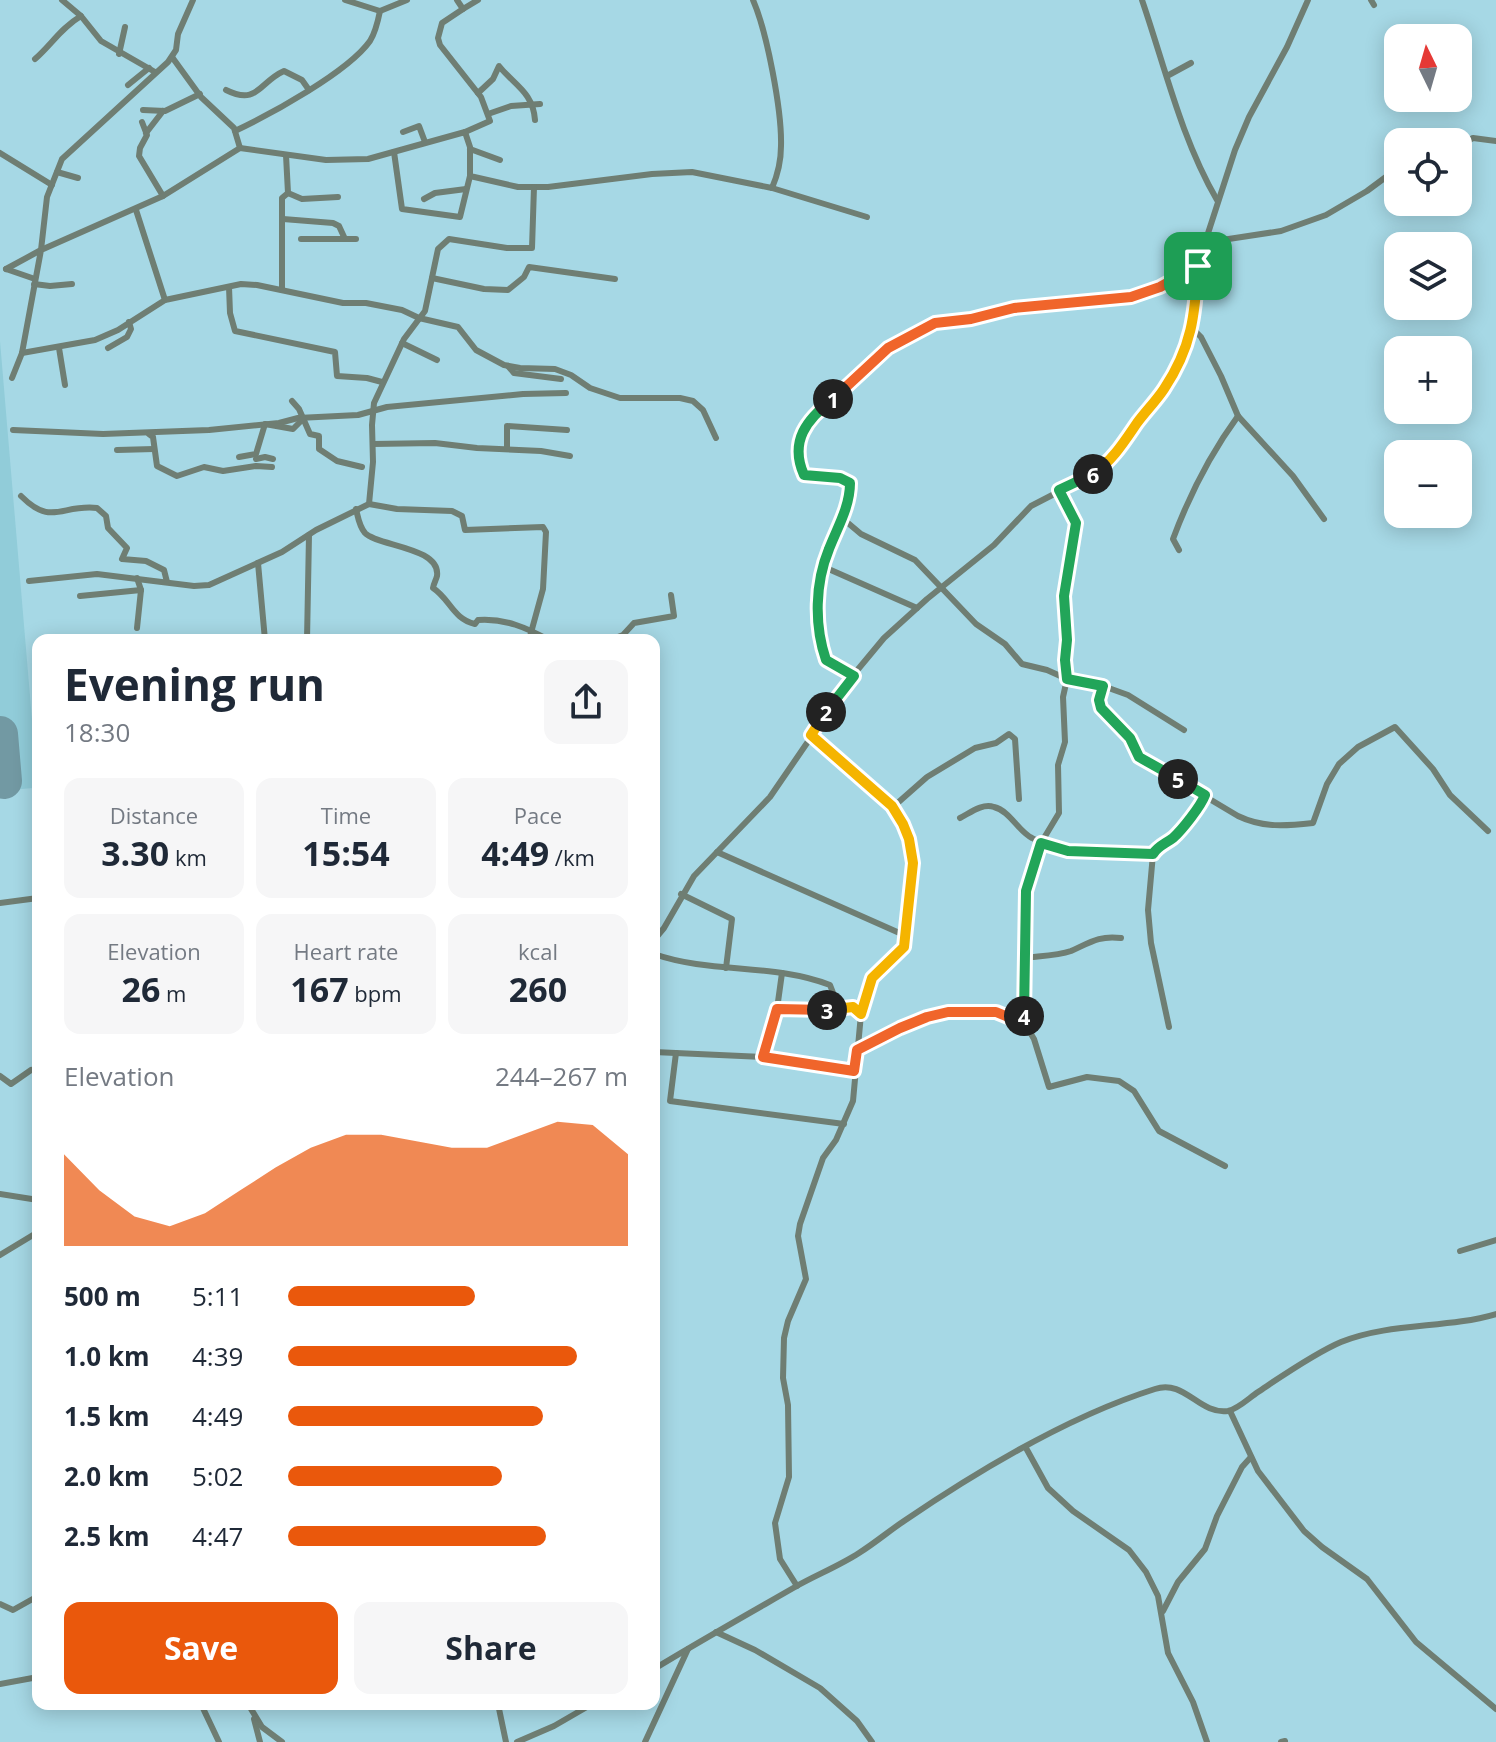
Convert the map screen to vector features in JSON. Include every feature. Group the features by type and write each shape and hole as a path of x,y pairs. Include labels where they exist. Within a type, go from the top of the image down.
{"street":[{"path":"62,0 81,16 101,41 119,54 152,70"},
{"path":"128,85 172,57 193,0"},
{"path":"345,0 380,11 407,0"},
{"path":"457,0 463,9"},
{"path":"72,284 50,286 6,269 41,250 136,210 240,148 326,160 368,159 488,123 488,114 478,93 444,51 438,38 442,23 478,0"},
{"path":"753,0 761,22 781,135 780,162 772,188"},
{"path":"1142,0 1196,160 1217,200"},
{"path":"660,933 681,894 700,868 770,797 830,703 884,638 994,545 1031,506 1109,463 1165,388 1184,354 1193,329 1198,266 1217,200 1249,117 1287,47 1308,0"},
{"path":"1135,16 1145,10"},
{"path":"235,131 332,74 369,42 380,11"},
{"path":"35,59 47,49 50,40 81,16"},
{"path":"119,54 125,27"},
{"path":"172,57 200,94 235,131 240,148"},
{"path":"1167,76 1191,63"},
{"path":"478,93 493,79 499,66 509,79 523,87 535,120"},
{"path":"12,378 22,353 41,250 47,197 57,172 72,148 152,70"},
{"path":"226,90 238,96 255,94 275,75 284,71 302,80 309,90"},
{"path":"143,110 163,111 200,94"},
{"path":"488,114 511,106 540,104"},
{"path":"163,111 146,133 139,156 163,196"},
{"path":"403,132 419,126 423,119"},
{"path":"142,122 146,133"},
{"path":"419,126 425,142"},
{"path":"394,152 402,209 460,217 470,176 470,149 465,132"},
{"path":"1472,139 1496,141"},
{"path":"470,149 500,160"},
{"path":"0,153 52,185"},
{"path":"286,155 288,193"},
{"path":"57,172 78,178"},
{"path":"470,176 518,187 534,187 692,172 772,188 867,217"},
{"path":"1201,254 1222,240 1281,231 1326,215 1384,178"},
{"path":"369,504 374,409 382,382 402,343 425,311 438,249 449,239 525,250 532,248 534,187"},
{"path":"424,199 435,193 466,189"},
{"path":"288,193 302,199 338,197"},
{"path":"282,290 282,198 288,193"},
{"path":"136,210 165,300"},
{"path":"283,219 333,223 339,226 345,239"},
{"path":"301,239 356,239"},
{"path":"432,278 484,289 508,290 524,277 529,267 525,250"},
{"path":"854,676 824,656 817,596 849,496 850,483 840,478 803,475 799,449 801,432 827,403 888,348 920,330 944,320 971,319 1014,308 1131,297 1160,287 1198,266"},
{"path":"529,267 615,279"},
{"path":"22,353 95,340 165,300 246,284 343,303 377,304 402,310 419,318 458,327 476,350 508,366 514,373 561,379"},
{"path":"229,287 230,313 235,331 335,352 337,376 382,382"},
{"path":"108,348 127,337 131,329 129,322"},
{"path":"1193,329 1201,337 1238,416 1293,476 1324,519"},
{"path":"402,343 437,360"},
{"path":"59,348 65,385"},
{"path":"508,366 555,369 590,388 620,398 693,401 703,410 716,438"},
{"path":"13,430 144,433 358,415 374,409 514,394 566,393"},
{"path":"292,401 310,434 319,436 319,449 337,461 362,467"},
{"path":"1179,550 1173,539 1179,523 1225,434 1238,416"},
{"path":"256,460 265,424"},
{"path":"507,449 507,426 567,430"},
{"path":"144,433 153,436 157,466 177,476 204,467 223,471 265,457 272,463"},
{"path":"373,444 435,443 570,456"},
{"path":"117,450 154,449"},
{"path":"239,457 256,460"},
{"path":"1059,490 1076,523 1064,596 1067,640 1067,679 1063,697 1065,742 1060,752 1057,777 1060,809 1041,843 1026,891 1025,1024 1042,1059 1049,1087 1087,1077 1126,1084 1138,1097 1156,1128 1225,1166"},
{"path":"21,496 34,510 48,513 80,507 97,508 106,516 108,528 127,548 122,559 146,561 164,570 167,582"},
{"path":"29,581 97,574 194,586 209,585 258,563 369,504 397,509 445,510 460,513 465,530 543,527 546,532 543,589 531,634"},
{"path":"356,509 363,531 414,550 435,566 437,576 433,588 441,592 450,608 464,622 502,621 539,634"},
{"path":"842,518 861,534 915,560 976,624 1005,644 1022,664 1128,695 1184,730"},
{"path":"307,634 309,535"},
{"path":"258,563 264,634"},
{"path":"824,567 917,608"},
{"path":"137,578 141,590 137,628"},
{"path":"80,596 141,590"},
{"path":"624,634 634,623 674,616 671,595"},
{"path":"1103,686 1099,700 1101,708 1130,738 1139,757 1255,824 1313,823 1327,784 1339,764 1358,747 1395,727 1433,769 1450,795 1488,831"},
{"path":"893,807 927,777 975,748 996,743 1009,734 1015,739 1019,799"},
{"path":"797,1586 780,1559 775,1523 789,1477 788,1405 783,1384 784,1338 806,1279 798,1236 823,1158 844,1124 853,1101 861,1014 872,978 900,953 905,938 912,853 903,824 893,807 811,735"},
{"path":"1169,1027 1151,943 1148,910 1153,854 1173,838 1201,805 1205,795"},
{"path":"960,818 979,807 993,806 1027,836 1041,843 1068,851 1153,854"},
{"path":"717,852 905,938"},
{"path":"681,894 732,919 726,968"},
{"path":"0,903 32,899"},
{"path":"1024,958 1073,950 1107,936 1121,938"},
{"path":"660,956 680,962 809,977 830,985 835,998 861,1014"},
{"path":"763,1057 777,1009 782,973"},
{"path":"777,1009 808,1011 853,1007"},
{"path":"857,1050 900,1028 948,1012 996,1012 1025,1024"},
{"path":"660,1052 763,1057 854,1071"},
{"path":"676,1053 670,1101 844,1124"},
{"path":"0,1076 11,1084 31,1070"},
{"path":"0,1194 32,1199"},
{"path":"0,1255 32,1236"},
{"path":"1460,1251 1496,1240"},
{"path":"660,1665 855,1556 926,1506 1074,1422 1162,1387 1184,1391 1209,1409 1230,1411 1344,1341 1385,1331 1459,1323 1496,1314"},
{"path":"1230,1411 1267,1485 1304,1531 1367,1579 1416,1642 1496,1709"},
{"path":"1026,1448 1048,1488 1073,1511 1135,1557 1155,1590 1168,1653 1193,1702 1207,1742"},
{"path":"1161,1614 1178,1582 1205,1549 1217,1516 1242,1467 1251,1457"},
{"path":"0,1604 13,1610 32,1599"},
{"path":"716,1632 755,1650 820,1688 857,1721 872,1742"},
{"path":"660,1710 688,1649"},
{"path":"0,1684 32,1678"},
{"path":"204,1710 219,1742"},
{"path":"499,1710 506,1742"},
{"path":"517,1742 582,1710"},
{"path":"645,1742 660,1710"},
{"path":"252,1712 260,1742"},
{"path":"252,1712 262,1727 282,1742"}],"shaded area":[{"path":"0,341 32,720 32,788 0,791"}],"runway":[{"path":"0,734 4,781"}],"route":[{"path":"1198,266 1193,329 1178,367 1165,388 1109,463 1059,490 1076,523 1064,596 1067,679 1103,686 1099,700 1101,708 1130,738 1139,757 1205,795 1201,805 1173,838 1153,854 1088,853 1041,843 1026,891 1025,1024 996,1012 957,1011 927,1017 857,1050 854,1071 763,1057 777,1009 808,1011 853,1007 861,1014 872,978 904,947 913,863 909,839 892,806 823,742 811,735 830,703 854,676 826,660 817,604 819,583 844,513 850,483 840,478 803,475 799,445 803,428 888,348 935,323 971,319 1014,308 1131,297 1160,287 1198,266"}]}
